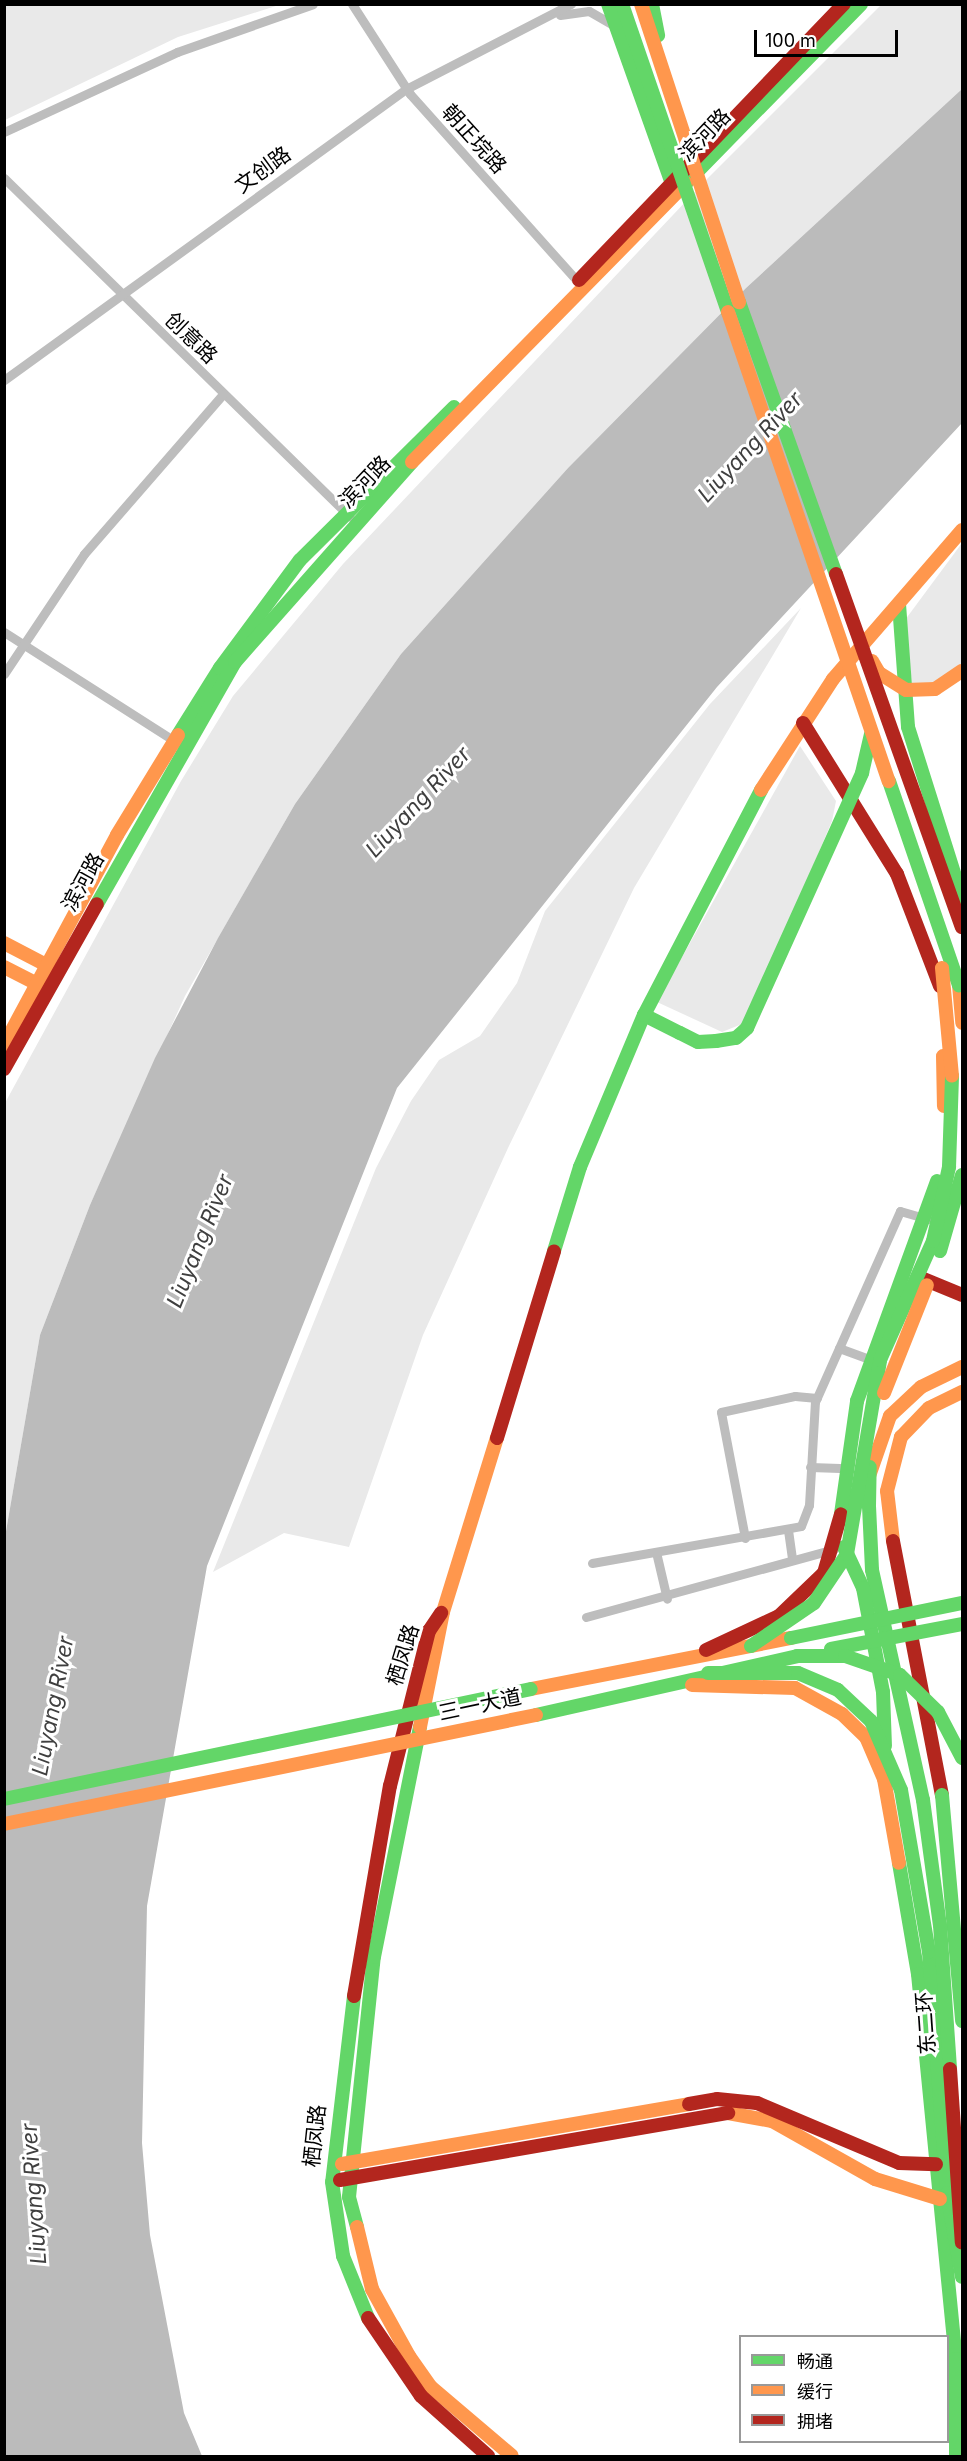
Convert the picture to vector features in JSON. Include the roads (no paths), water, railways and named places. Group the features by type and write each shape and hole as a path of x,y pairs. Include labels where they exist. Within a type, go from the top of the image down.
{"main road":[{"path":"608,4 674,188"},
{"path":"622,4 961,991 963,1023"},
{"path":"630,4 687,174"},
{"path":"641,4 669,96 856,633 963,927"},
{"path":"652,4 669,96"},
{"name":"滨河路","path":"4,1069 52,968 220,668 300,560 351,518 581,285 844,4"},
{"name":"滨河路","path":"687,174 861,4"},
{"path":"443,1612 580,1167 644,1015 746,813 803,723 833,679 963,530"},
{"path":"899,604 916,765 963,898"},
{"path":"856,633 879,673 906,690 936,689 963,671"},
{"path":"680,1661 796,1605 824,1573 838,1534 847,1468 869,1359 928,1219 946,1148 940,986 897,874 803,723"},
{"path":"644,1015 698,1042 736,1038 747,1028 861,773 871,734"},
{"path":"751,1646 814,1603 841,1571 880,1360 933,1241 949,1167 948,993 895,801"},
{"path":"4,943 52,968"},
{"path":"4,967 42,987"},
{"name":"滨河路","path":"4,1045 42,987"},
{"path":"868,1479 888,1378 954,1212 963,1175"},
{"path":"905,1271 963,1295"},
{"path":"868,1479 890,1416 921,1387 963,1367"},
{"path":"963,1392 929,1408 901,1437 887,1491 896,1567 942,1795 963,2021"},
{"name":"东二环","path":"868,1479 872,1570 923,1800 940,1925 963,2243"},
{"path":"838,1534 863,1588 883,1692 884,1779"},
{"name":"三一大道","path":"4,1799 963,1603"},
{"name":"栖凤路","path":"443,1612 374,1957 348,2178 359,2252 389,2324 431,2387 512,2457"},
{"name":"栖凤路","path":"443,1612 429,1631 390,1786 359,1958 331,2165 343,2256 374,2332 421,2396 488,2457"},
{"name":"三一大道","path":"4,1824 661,1688 708,1673 963,1624"},
{"path":"797,1656 845,1656 900,1675 938,1712 963,1758"},
{"path":"708,1673 759,1669 798,1673 838,1690 872,1721 901,1790 928,1952 925,1973 936,2164 956,2360 956,2457"},
{"path":"661,1688 795,1688 842,1714 866,1737 884,1779 925,1973 947,2193 963,2277"},
{"path":"925,1973 963,1972"},
{"path":"331,2165 728,2099 773,2109 899,2163 936,2164"},
{"path":"332,2182 717,2111 772,2121 875,2179 940,2199"}],"street":[{"path":"4,132 177,52 313,4"},
{"name":"朝正垸路","path":"352,4 406,89 581,285"},
{"name":"文创路","path":"4,380 406,89 557,15 571,4"},
{"name":"文创路","path":"557,15 599,14 617,30"},
{"name":"创意路","path":"4,178 351,518"},
{"path":"4,674 91,544 222,394"},
{"path":"4,632 179,744"},
{"path":"592,1563 745,1538 801,1526 807,1511 817,1398 900,1211 928,1219"},
{"path":"839,1348 869,1359"},
{"path":"745,1538 721,1412 795,1396 817,1398"},
{"path":"810,1467 847,1468"},
{"path":"788,1530 792,1559"},
{"path":"586,1617 668,1599 792,1559 834,1549"},
{"path":"656,1552 668,1599"}],"water":[{"name":"Liuyang River","path":"962,89 962,423 717,687 397,1088 207,1566 147,1906 142,2143 150,2235 184,2413 202,2456 5,2456 5,1537 40,1335 90,1205 155,1058 218,938 295,804 401,654 568,468 746,288"}]}
